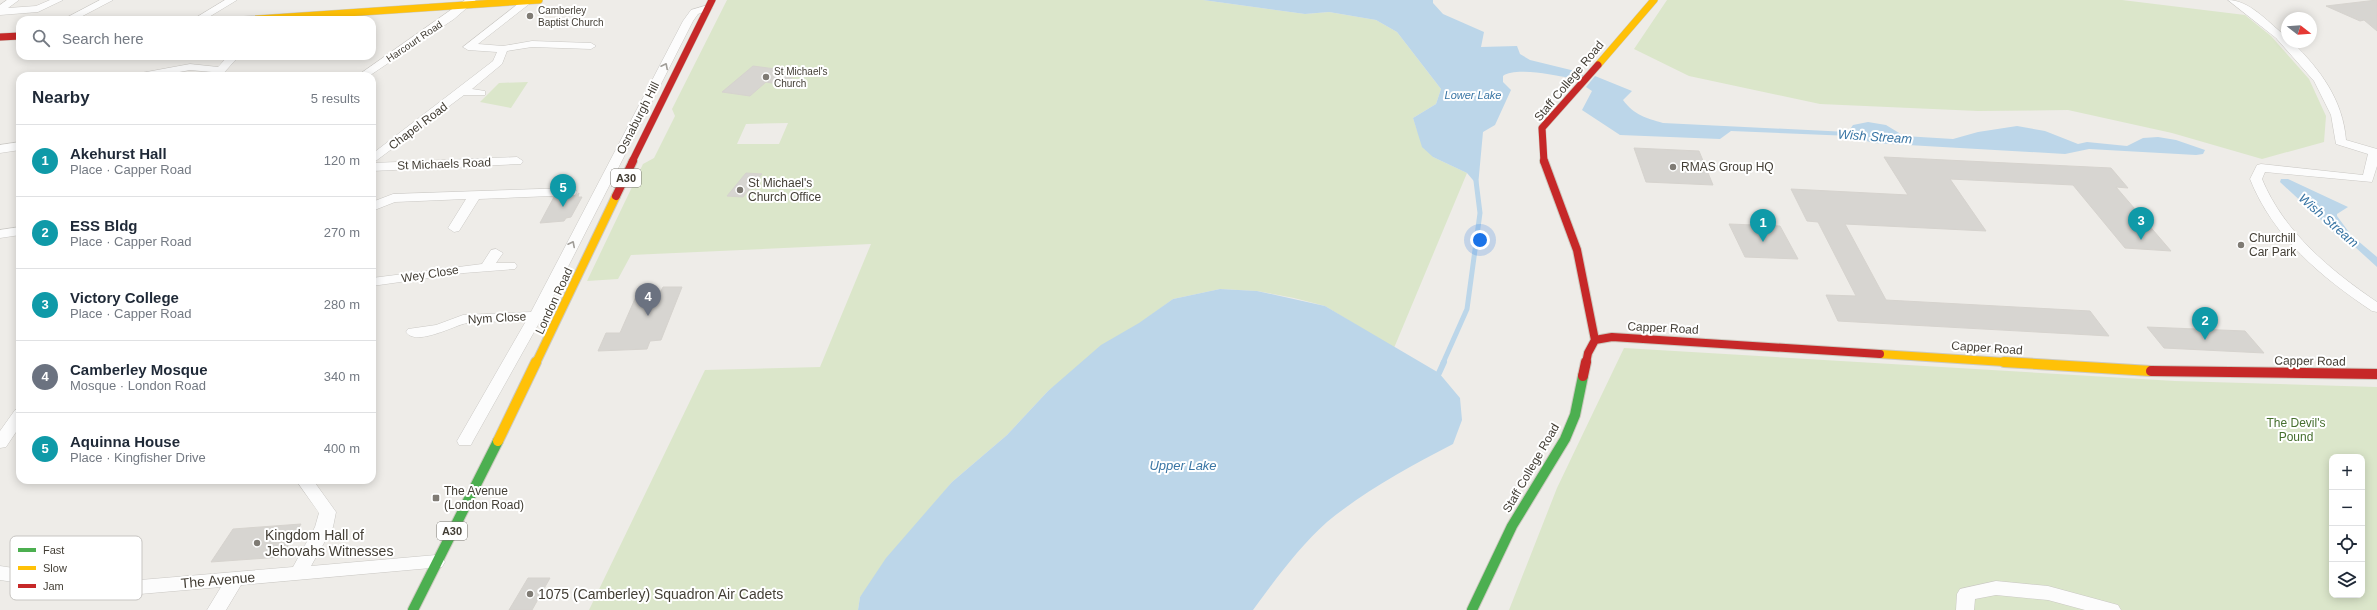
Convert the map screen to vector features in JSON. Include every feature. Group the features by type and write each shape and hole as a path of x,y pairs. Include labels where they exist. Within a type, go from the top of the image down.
{"street":[{"path":"0,10 14,0"},
{"path":"0,10 38,10 58,0"},
{"path":"75,16 108,0"},
{"path":"204,16 232,0"},
{"path":"343,16 468,3 539,0"},
{"name":"Staff College Road","path":"1472,610 1512,526 1565,439 1575,415 1588,353 1595,340 1577,248 1544,168 1540,144 1542,128 1654,0"},
{"path":"2233,0 2281,37 2309,67 2326,92 2338,116 2340,142 2374,152 2368,179 2261,168 2256,179 2261,196 2276,219 2300,244 2343,283 2377,308"},
{"path":"528,1 468,47 503,49 532,44 591,46"},
{"name":"Harcourt Road","path":"368,72 468,3"},
{"name":"London Road","path":"413,610 559,320 592,246 710,4"},
{"name":"Osnaburgh Hill","path":"465,441 532,323 688,21 694,12 710,4"},
{"path":"0,37 16,36"},
{"name":"Chapel Road","path":"376,157 463,92 495,66 503,49"},
{"path":"219,72 230,60"},
{"path":"163,72 190,67 213,72"},
{"path":"463,92 481,93"},
{"path":"0,149 16,147"},
{"name":"St Michaels Road","path":"376,167 520,161"},
{"path":"376,205 393,198 571,192"},
{"path":"454,228 475,195"},
{"path":"0,234 16,232"},
{"path":"487,267 496,253"},
{"name":"Wey Close","path":"376,281 487,267 510,266"},
{"name":"Nym Close","path":"413,332 439,329 463,320 532,323"},
{"path":"532,323 559,320"},
{"name":"Capper Road","path":"1595,340 1620,338 2158,371 2377,374"},
{"path":"0,443 16,420"},
{"path":"298,574 324,527 328,512 307,484"},
{"name":"The Avenue","path":"142,587 436,562"},
{"name":"The Avenue","path":"0,573 10,574"},
{"path":"216,610 236,579"},
{"path":"1965,610 1966,594 1996,588 2048,593 2112,610"}],"green space":[{"path":"727,0 1203,0 1305,14 1329,12 1376,20 1397,32 1441,89 1436,104 1413,118 1417,130 1433,157 1467,173 1394,348 1325,306 1294,298 1257,291 1220,289 1173,299 1048,391 1007,435 952,482 860,597 858,610 589,610 705,370 820,367 871,244 631,255 618,279 587,281 643,164 654,158 675,116 672,109","holes":["788,123 779,144 737,144 746,124"]},
{"path":"1667,0 2122,0 2245,15 2271,36 2309,79 2326,116 2324,142 2262,159 2172,133 2068,110 1978,111 1820,104 1689,76 1634,49"},
{"path":"528,82 511,108 480,102 499,83"},
{"name":"The Devil's Pound","path":"1624,348 2175,381 2377,387 2377,610 1509,610 1557,488"}],"water":[{"name":"Lower Lake","path":"1203,0 1433,0 1433,3 1443,14 1484,32 1481,47 1517,46 1520,54 1530,60 1575,71 1569,78 1525,72 1509,73 1503,76 1503,82 1511,90 1495,125 1483,132 1478,186 1467,173 1433,157 1422,147 1413,118 1436,104 1441,89 1397,32 1376,20 1329,12 1305,14"},
{"path":"1595,76 1632,91 1623,100 1627,105 1636,113 1663,123 1848,132 1853,125 1868,122 1886,125 1904,136 1953,139 1978,132 2017,126 2045,131 2078,144 2087,142 2127,146 2143,138 2158,137 2176,140 2205,150 2203,154 2196,155 2089,149 2065,154 1873,143 1851,136 1731,131 1720,139 1620,135 1582,110 1592,91 1586,87"},
{"path":"2281,179 2288,179 2348,207 2337,214 2337,216 2351,235 2377,257 2377,267 2343,236 2334,232 2280,182"},
{"name":"Upper Lake","path":"1220,289 1257,291 1325,306 1439,373 1460,398 1462,420 1453,444 1372,489 1327,522 1297,553 1253,610 858,610 860,597 886,558 952,482 1007,435 1048,391 1101,345 1139,323 1173,299"}],"building":[{"path":"2377,0 2377,31 2364,20 2360,21 2326,6"},
{"name":"St Michael's Church","path":"753,66 798,72 784,85 766,82 750,96 722,92"},
{"name":"RMAS Group HQ","path":"1634,148 1699,151 1713,185 1646,182"},
{"path":"1884,157 2111,168 2128,188 2116,187 2171,251 2125,248 2073,185 1950,179 1986,231 1845,224 1886,300 2090,311 2109,336 1838,321 1826,295 1856,296 1818,222 1807,221 1791,189 1908,195"},
{"name":"St Michael's Church Office","path":"746,173 762,174 743,197 727,196"},
{"path":"579,193 578,197 582,197 571,217 566,218 564,221 540,223 554,197 575,196"},
{"path":"1729,224 1780,226 1798,259 1745,257"},
{"path":"663,287 682,287 661,340 650,341 647,349 598,351 606,333 620,333 638,292 661,291"},
{"path":"2147,327 2245,331 2264,353 2164,348"},
{"name":"Kingdom Hall of Jehovahs Witnesses","path":"301,524 281,557 211,562 233,529"},
{"name":"1075 (Camberley) Squadron Air Cadets","path":"528,578 550,578 532,610 509,610"}],"waterway":[{"name":"Wish Stream","path":"1566,73 1585,78"},
{"path":"1443,363 1467,309 1480,213 1476,181"},
{"path":"1439,373 1444,362"}],"traffic: fast":[{"path":"1472,610 1512,526 1565,439 1575,415 1583,376"},
{"path":"413,610 498,441"}],"traffic: slow":[{"path":"303,16 539,0"},
{"path":"1598,65 1654,0"},
{"path":"498,441 616,196"},
{"path":"1880,354 2151,371"}],"traffic: jam":[{"path":"616,196 712,0"},
{"path":"0,37 16,36"},
{"path":"1583,376 1588,353 1595,340 1577,250 1543,160 1542,128 1598,65"},
{"path":"1595,340 1612,337 1880,354"},
{"path":"2151,371 2377,374"}],"place":[{"name":"Camberley Baptist Church","path":"530,16"},
{"name":"St Michael's Church","path":"766,77"},
{"name":"RMAS Group HQ","path":"1673,167"},
{"name":"St Michael's Church Office","path":"740,190"},
{"name":"Aquinna House","path":"563,207"},
{"name":"Victory College","path":"2141,240"},
{"name":"Akehurst Hall","path":"1763,242"},
{"name":"Churchill Car Park","path":"2241,245"},
{"name":"Camberley Mosque","path":"648,316"},
{"name":"ESS Bldg","path":"2205,340"},
{"name":"The Avenue (London Road)","path":"436,498"},
{"name":"Kingdom Hall of Jehovahs Witnesses","path":"257,543"},
{"name":"1075 (Camberley) Squadron Air Cadets","path":"530,594"}]}
